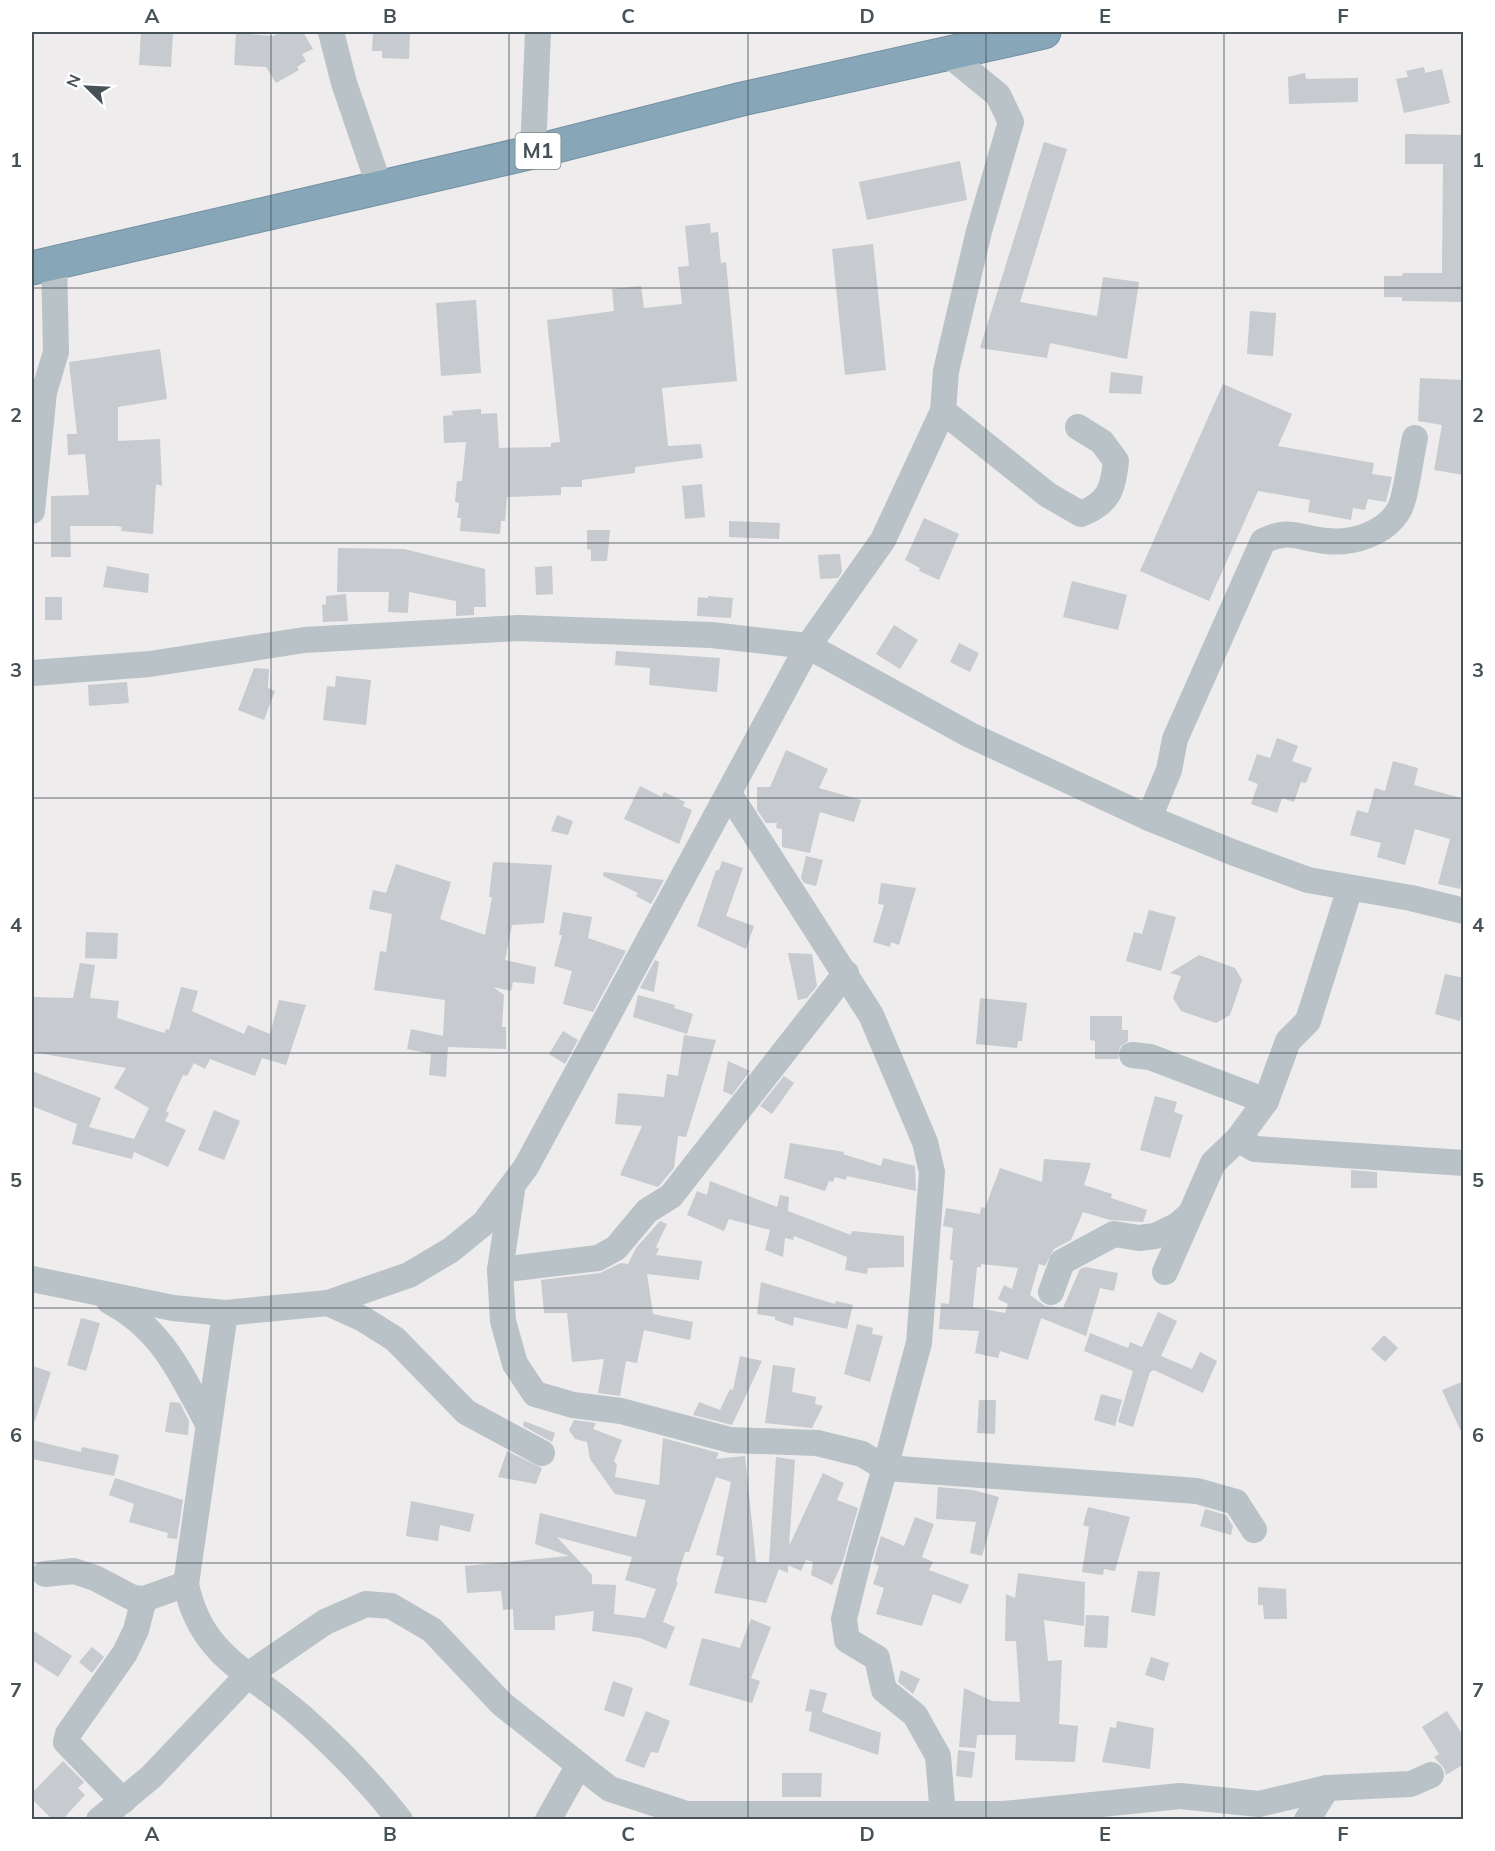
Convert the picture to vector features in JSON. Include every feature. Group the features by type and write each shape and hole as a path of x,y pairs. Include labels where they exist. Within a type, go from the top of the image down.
{"highway":[{"name":"M1","path":"43,265 533,152 742,99 1044,32"}],"street":[{"path":"331,32 344,83 380,188"},
{"path":"533,152 538,32"},
{"path":"32,1280 173,1308 225,1313 327,1303 409,1275 451,1250 484,1223 513,1186 730,795 808,646 882,540 944,411 946,371 979,231 1011,122 998,95 948,54"},
{"path":"32,511 44,392 56,352 43,265"},
{"path":"944,411 1048,495 1081,514 1097,507 1113,486 1116,461 1102,442 1078,427"},
{"path":"1149,818 1169,770 1175,739 1263,541 1282,533 1328,542 1354,541 1381,529 1400,510 1415,438"},
{"path":"32,674 150,664 304,640 519,628 711,635 808,646 969,735 1149,818 1308,880 1464,910"},
{"path":"730,795 762,849 846,973 871,1015 925,1142 932,1172 919,1342 844,1619 848,1640 877,1658 884,1690 915,1715 938,1756 943,1815"},
{"path":"1165,1272 1213,1163 1239,1140 1266,1101 1288,1041 1308,1021 1350,888"},
{"path":"500,1270 598,1258 616,1248 647,1211 671,1196 846,973"},
{"path":"1132,1055 1150,1057 1266,1101"},
{"path":"1239,1140 1255,1149 1464,1163"},
{"path":"513,1186 500,1270 503,1321 515,1364 535,1394 573,1405 621,1411 730,1440 817,1443 862,1455 885,1468 1197,1491 1236,1502 1254,1530"},
{"path":"1051,1292 1062,1262 1113,1234 1139,1238 1155,1236 1178,1225 1188,1216"},
{"path":"86,1289 138,1318 155,1335 172,1358 207,1422"},
{"path":"327,1303 363,1319 395,1339 466,1412 542,1453"},
{"path":"225,1313 207,1422 186,1584 190,1605 198,1622 229,1663 283,1700 348,1758 400,1820"},
{"path":"45,1574 74,1571 95,1578 133,1598 144,1599 186,1584"},
{"path":"123,1801 66,1743 68,1734 125,1653 136,1630 144,1599"},
{"path":"99,1820 186,1743 248,1675 325,1622 366,1604 391,1606 432,1630 502,1704 610,1789 687,1814 1004,1814 1180,1796 1259,1804 1327,1788 1411,1784 1431,1775"},
{"path":"548,1820 579,1765"},
{"path":"1307,1820 1327,1788"}],"building":[{"path":"141,32 173,32 171,67 139,65"},
{"path":"281,32 303,32 313,49 302,54 306,61 297,67 299,70 276,83 266,67 234,65 236,33 273,36"},
{"path":"373,32 410,32 409,59 382,58 382,51 372,51"},
{"path":"1424,67 1425,73 1442,69 1450,103 1404,113 1396,79 1408,77 1406,71"},
{"path":"1305,73 1306,79 1358,78 1358,102 1289,104 1288,77"},
{"path":"1405,134 1464,135 1464,302 1402,301 1402,297 1384,297 1384,276 1402,276 1403,273 1442,273 1443,164 1405,164"},
{"path":"1044,142 1067,149 1020,302 1097,316 1103,277 1139,282 1127,359 1050,343 1047,358 980,348"},
{"path":"960,161 967,200 867,220 859,182"},
{"path":"710,223 711,233 718,232 721,263 726,262 737,381 662,388 668,446 701,444 703,458 635,467 635,473 582,480 582,487 561,487 561,495 507,497 505,521 501,521 500,534 460,531 461,518 457,518 459,503 455,502 457,481 462,481 466,442 444,443 443,416 453,415 452,411 481,409 481,414 497,413 499,448 551,447 551,443 560,442 547,320 614,311 612,289 641,286 644,308 682,304 678,267 689,266 685,226"},
{"path":"873,244 886,370 845,375 832,249"},
{"path":"476,300 481,373 441,376 436,303"},
{"path":"1250,311 1276,313 1273,356 1247,354"},
{"path":"160,349 167,399 118,407 118,441 160,439 162,486 156,484 153,534 121,531 122,527 117,526 70,526 71,557 51,557 51,496 89,495 85,454 68,455 67,434 77,434 69,362"},
{"path":"1111,372 1143,376 1141,394 1109,393"},
{"path":"1420,378 1464,380 1464,475 1434,470 1442,425 1418,421"},
{"path":"1223,384 1292,414 1278,446 1374,463 1372,474 1392,477 1386,502 1368,499 1365,510 1353,508 1351,520 1308,512 1310,500 1258,491 1209,601 1140,571"},
{"path":"702,484 705,517 685,519 682,486"},
{"path":"924,518 959,534 939,580 919,571 920,568 905,560"},
{"path":"729,521 780,523 779,539 729,537"},
{"path":"587,530 610,530 607,561 591,561 591,550 587,549"},
{"path":"338,548 404,549 485,569 486,607 474,607 474,615 456,616 456,601 409,592 408,613 388,612 389,592 337,592"},
{"path":"840,554 842,572 838,578 820,579 818,555"},
{"path":"107,566 149,574 148,593 103,587"},
{"path":"552,566 553,594 536,595 535,567"},
{"path":"1072,581 1127,595 1118,630 1063,617"},
{"path":"346,594 348,621 323,622 322,605 326,604 326,596"},
{"path":"708,596 733,598 731,618 697,616 698,597 708,598"},
{"path":"45,597 62,597 62,620 45,620"},
{"path":"894,625 918,640 900,669 876,654"},
{"path":"959,643 979,653 970,672 950,662"},
{"path":"616,651 720,658 717,692 649,685 650,668 615,665"},
{"path":"254,668 269,669 268,688 275,691 264,720 238,710"},
{"path":"336,676 371,680 366,725 323,720 327,686 335,687"},
{"path":"127,682 129,703 89,706 88,685"},
{"path":"1277,738 1298,746 1292,761 1312,768 1306,783 1301,782 1294,802 1282,798 1277,813 1251,804 1258,784 1248,780 1257,754 1270,758"},
{"path":"786,750 828,769 819,788 861,800 854,822 820,812 810,853 782,847 782,829 776,828 777,823 766,823 757,810 757,787 770,787"},
{"path":"1393,761 1418,768 1414,785 1464,799 1464,874 1460,889 1438,884 1450,839 1415,829 1405,865 1377,857 1381,843 1350,835 1357,810 1368,813 1375,788 1385,791"},
{"path":"640,786 662,797 664,792 685,802 683,806 692,810 679,844 624,819"},
{"path":"557,815 573,821 568,835 551,831"},
{"path":"806,856 823,860 816,886 804,883 801,878"},
{"path":"722,861 743,868 726,916 754,926 746,949 697,926 716,870 719,870"},
{"path":"493,862 552,865 544,923 512,925 505,960 536,967 534,984 513,982 511,991 493,987 504,995 502,1027 506,1027 506,1049 448,1047 446,1077 429,1075 431,1054 407,1049 411,1029 443,1036 445,1000 374,990 380,951 386,952 392,914 369,909 373,890 386,893 396,864 451,882 440,919 485,935 492,897 489,897"},
{"path":"604,872 664,880 651,904 636,896 638,893 603,876"},
{"path":"881,883 916,888 899,945 891,942 890,947 873,942 884,905 878,904"},
{"path":"1149,910 1176,917 1161,971 1126,961 1134,932 1142,934"},
{"path":"563,912 592,917 588,938 626,951 593,1012 563,1004 572,971 554,966 562,935 559,935"},
{"path":"86,932 118,933 117,959 85,958"},
{"path":"788,953 812,954 817,986 807,998 798,1000"},
{"path":"1199,955 1235,968 1242,980 1230,1015 1216,1023 1181,1011 1173,998 1181,976 1170,973"},
{"path":"655,960 659,962 654,992 640,988"},
{"path":"80,963 95,965 90,998 119,1001 117,1018 164,1033 166,1029 169,1030 181,987 198,991 192,1011 244,1034 248,1025 270,1034 279,1000 306,1005 286,1065 262,1058 255,1076 210,1059 205,1069 194,1063 187,1076 183,1075 166,1111 169,1113 165,1121 186,1130 168,1167 134,1152 132,1159 72,1144 77,1124 32,1106 32,1071 101,1098 89,1127 134,1139 149,1108 114,1088 126,1068 32,1052 32,997 73,998"},
{"path":"1445,974 1464,978 1464,1017 1461,1017 1460,1021 1435,1014"},
{"path":"638,995 675,1005 674,1008 693,1014 687,1034 633,1017"},
{"path":"980,998 1027,1003 1022,1041 1018,1041 1017,1048 976,1044"},
{"path":"1090,1016 1122,1016 1122,1030 1128,1030 1128,1041 1120,1047 1118,1059 1095,1059 1095,1041 1090,1040"},
{"path":"563,1031 578,1040 565,1064 549,1054"},
{"path":"684,1035 716,1040 686,1137 678,1136 674,1168 658,1187 620,1175 642,1126 615,1124 618,1093 664,1097 667,1074 678,1076"},
{"path":"728,1061 750,1071 732,1095 723,1091"},
{"path":"784,1076 794,1083 772,1114 760,1106"},
{"path":"1155,1096 1177,1102 1174,1112 1183,1115 1170,1158 1140,1150"},
{"path":"214,1110 240,1121 224,1160 198,1150"},
{"path":"790,1143 844,1152 843,1154 881,1166 883,1158 915,1166 916,1191 847,1176 846,1180 835,1177 833,1182 829,1181 825,1191 784,1178"},
{"path":"1044,1159 1091,1163 1084,1185 1112,1194 1111,1198 1147,1210 1143,1222 1110,1220 1083,1212 1071,1240 1054,1249 1045,1266 1039,1264 1030,1295 1045,1306 1063,1308 1080,1269 1085,1267 1118,1273 1114,1291 1100,1288 1086,1336 1041,1318 1028,1360 1000,1351 998,1358 975,1353 979,1331 939,1329 941,1303 949,1304 953,1260 950,1260 953,1228 943,1226 946,1208 980,1214 981,1207 985,1208 1000,1168 1042,1182","holes":["981,1264 1018,1268 1012,1289 1004,1285 998,1299 1008,1304 1005,1313 973,1307 977,1267 981,1267"]},
{"path":"1351,1170 1377,1172 1377,1188 1351,1188"},
{"path":"710,1181 777,1207 780,1195 789,1197 788,1211 851,1235 852,1231 904,1236 904,1267 868,1268 867,1274 845,1270 847,1257 794,1236 793,1240 785,1238 783,1257 765,1250 770,1230 729,1219 724,1231 687,1215 697,1191 707,1195"},
{"path":"660,1221 667,1224 656,1247 659,1249 656,1255 702,1261 699,1280 647,1274 653,1314 693,1322 690,1340 644,1330 637,1363 626,1361 620,1396 598,1393 604,1359 572,1362 567,1313 544,1313 541,1280 600,1273 621,1263 628,1264 636,1248"},
{"path":"761,1282 835,1304 836,1301 853,1305 847,1329 794,1317 793,1326 775,1320 775,1317 757,1314"},
{"path":"1158,1312 1177,1321 1161,1356 1192,1369 1200,1352 1217,1361 1203,1393 1154,1370 1150,1372 1133,1427 1118,1422 1133,1371 1084,1351 1090,1333 1128,1348 1130,1342 1142,1347"},
{"path":"81,1318 100,1323 86,1371 67,1365"},
{"path":"857,1324 873,1328 872,1334 883,1336 870,1382 844,1374"},
{"path":"1384,1335 1398,1348 1385,1362 1371,1349"},
{"path":"740,1356 762,1361 732,1425 693,1415 699,1402 720,1410 730,1389 733,1390"},
{"path":"773,1365 795,1368 792,1392 816,1397 815,1404 823,1406 812,1428 765,1423"},
{"path":"32,1366 51,1372 35,1421 32,1420"},
{"path":"1464,1381 1464,1438 1442,1390"},
{"path":"1101,1394 1122,1400 1115,1426 1094,1420"},
{"path":"979,1400 996,1400 995,1434 977,1433"},
{"path":"170,1402 180,1403 189,1421 188,1435 165,1432"},
{"path":"574,1420 596,1423 593,1429 622,1440 614,1461 617,1465 615,1477 659,1485 663,1438 719,1453 716,1459 745,1456 756,1562 769,1562 776,1457 795,1460 789,1546 823,1473 844,1483 837,1500 858,1508 843,1561 832,1585 811,1575 813,1562 806,1560 801,1571 788,1565 788,1573 779,1569 766,1603 714,1593 724,1557 716,1555 731,1482 716,1477 689,1552 685,1552 676,1581 678,1582 663,1622 675,1627 666,1649 640,1638 592,1631 594,1611 555,1616 555,1630 514,1630 513,1609 503,1610 501,1591 467,1593 465,1566 569,1556 535,1544 540,1513 636,1537 646,1500 615,1494 590,1459 587,1442 575,1439 569,1430","holes":["557,1537 632,1557 625,1580 656,1589 645,1618 614,1614 616,1585 592,1584 592,1575"]},
{"path":"524,1421 555,1433 552,1442 523,1426"},
{"path":"32,1440 81,1452 82,1447 119,1455 114,1476 32,1459"},
{"path":"507,1451 542,1468 536,1484 498,1477"},
{"path":"115,1478 183,1500 177,1539 167,1538 168,1533 129,1522 134,1504 109,1495"},
{"path":"938,1487 973,1490 999,1497 982,1556 970,1553 976,1522 936,1519"},
{"path":"411,1501 474,1514 470,1532 440,1525 438,1541 406,1536"},
{"path":"1088,1507 1130,1517 1115,1571 1104,1569 1103,1575 1082,1572 1089,1527 1083,1525"},
{"path":"1205,1509 1226,1515 1233,1526 1231,1535 1200,1526"},
{"path":"915,1517 934,1524 922,1557 933,1562 929,1570 969,1585 961,1604 933,1594 922,1626 876,1614 884,1588 873,1584 879,1566 873,1563 881,1536 904,1546"},
{"path":"1138,1571 1160,1572 1155,1616 1131,1612"},
{"path":"1018,1573 1085,1582 1084,1626 1044,1620 1048,1661 1062,1660 1059,1724 1078,1726 1075,1762 1015,1760 1016,1735 977,1735 976,1748 959,1747 964,1688 992,1701 1020,1702 1016,1641 1005,1641 1006,1594 1015,1598"},
{"path":"1258,1587 1286,1589 1287,1619 1264,1619 1263,1605 1258,1605"},
{"path":"1086,1615 1109,1616 1107,1648 1084,1647"},
{"path":"751,1619 771,1627 751,1678 760,1681 752,1703 689,1685 702,1638 740,1648"},
{"path":"32,1630 72,1656 58,1677 32,1660"},
{"path":"92,1647 104,1657 92,1673 79,1662"},
{"path":"1151,1657 1169,1663 1164,1681 1145,1675"},
{"path":"901,1670 920,1679 913,1694 898,1682"},
{"path":"613,1681 633,1688 624,1717 604,1710"},
{"path":"810,1689 827,1693 822,1712 881,1733 878,1755 809,1731 812,1712 805,1711"},
{"path":"646,1711 670,1721 658,1753 651,1752 644,1768 625,1761"},
{"path":"1447,1711 1464,1737 1464,1764 1446,1775 1444,1768 1434,1757 1439,1754 1422,1727"},
{"path":"1117,1721 1154,1728 1150,1769 1102,1762 1110,1727 1116,1728"},
{"path":"958,1750 975,1752 972,1778 956,1776"},
{"path":"63,1761 84,1782 78,1788 85,1795 62,1820 53,1820 32,1799 32,1793"},
{"path":"782,1773 822,1773 821,1797 782,1797"}]}
